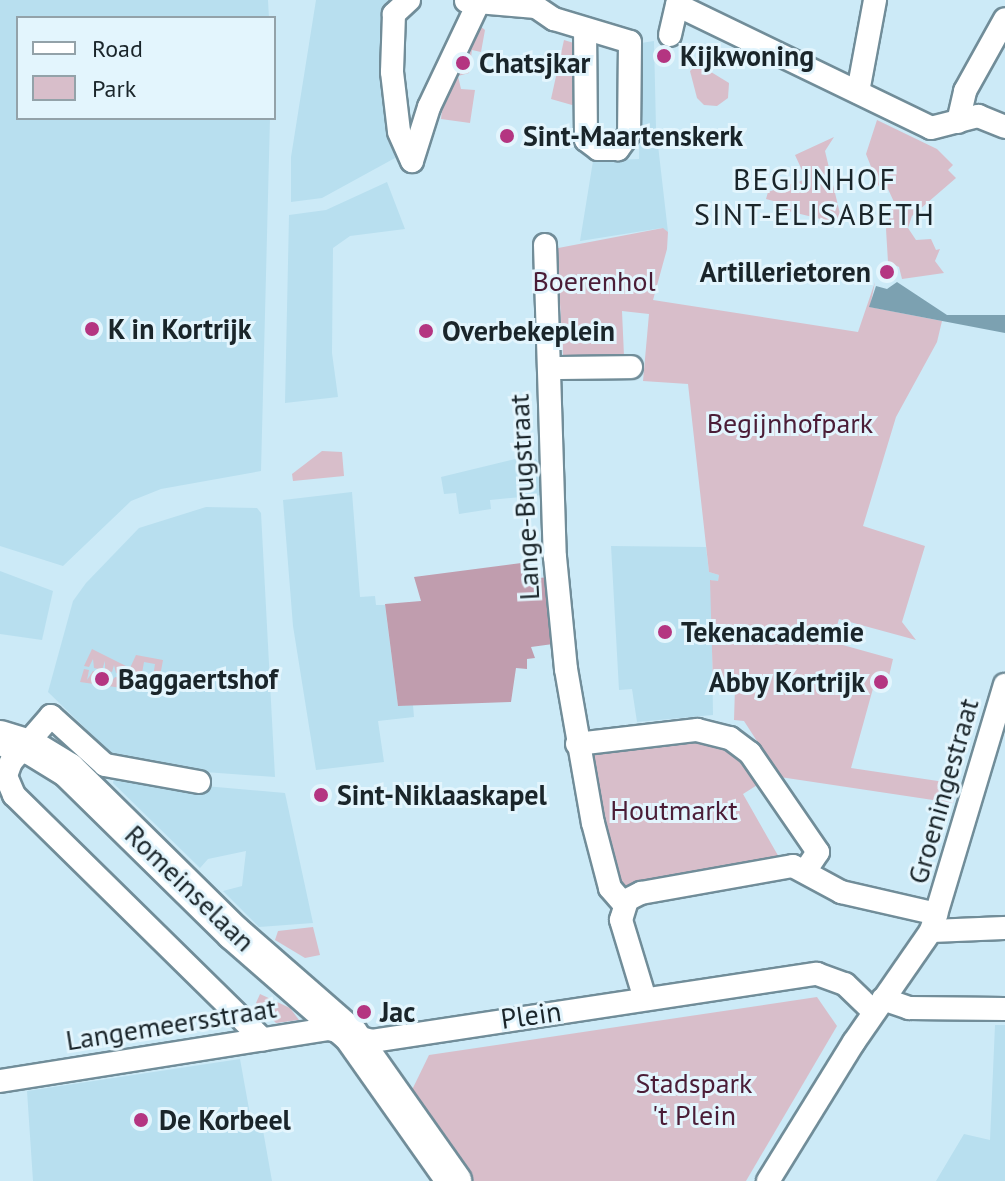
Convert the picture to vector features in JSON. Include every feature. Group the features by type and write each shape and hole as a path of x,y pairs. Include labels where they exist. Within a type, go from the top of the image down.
{"main road":[{"name":"Romeinselaan","path":"13,742 68,770 234,933 351,1035"},
{"path":"351,1035 454,1181"}],"street":[{"path":"409,0 394,14 392,72 399,132 412,161 429,107 471,2 537,3 554,19 630,42 629,134 618,149 595,148 585,137 585,29"},
{"path":"858,92 875,0"},
{"path":"670,35 677,3 931,128 982,116 1005,127"},
{"path":"958,122 965,91 1005,19"},
{"name":"Lange-Brugstraat","path":"545,245 555,557 577,744"},
{"path":"550,368 631,367"},
{"name":"Groeningestraat","path":"934,922 1005,685"},
{"name":"Romeinselaan","path":"199,782 105,765 51,716 13,742 3,781 263,1040"},
{"path":"645,999 622,924 624,904 605,876 577,744 697,730 738,742 772,782 818,852 806,870"},
{"path":"624,904 641,893 786,866 806,870 841,892 934,922 1005,928"},
{"path":"768,1181 934,922"},
{"name":"Plein","path":"351,1035 372,1041 824,974 878,1006"},
{"path":"878,1006 1005,1009"},
{"name":"Langemeersstraat","path":"0,1081 329,1029 351,1035"}],"shaded area":[{"name":"K in Kortrijk","path":"0,0 268,0 269,16 16,16 16,120 270,120 261,471 161,489 131,501 63,566 0,546"},
{"path":"316,0 392,0 386,13 382,85 395,158 322,198 291,202 291,157"},
{"path":"654,41 656,128 668,232 662,228 580,241 593,161 639,159 641,43"},
{"path":"387,182 405,229 350,236 333,248 332,353 338,397 285,403 289,215 326,210"},
{"path":"897,282 947,315 1005,315 1005,333 869,307 876,286 887,289"},
{"path":"532,455 542,466 543,495 490,500 491,509 459,514 456,493 444,494 441,477"},
{"path":"352,492 360,597 375,596 376,605 385,605 398,706 413,705 414,717 378,721 384,762 316,770 293,626 283,500"},
{"path":"206,507 257,508 261,513 275,777 191,771 114,756 48,692 73,601 86,583 139,528"},
{"name":"Tekenacademie","path":"611,546 706,547 709,572 719,575 718,582 711,580 713,715 637,722 632,689 619,690"},
{"path":"529,562 531,579 548,577 553,644 531,647 535,658 527,659 527,669 516,668 511,702 398,706 385,604 421,601 414,577"},
{"path":"0,571 53,591 42,640 0,634"},
{"path":"114,778 285,793 313,923 259,927 223,891 242,886 246,851 208,859 200,868 113,783"},
{"path":"995,1025 1005,1025 1005,1181 936,1181 964,1134 990,1140"},
{"name":"De Korbeel","path":"240,1059 251,1120 261,1119 272,1181 33,1181 27,1091"}],"green space":[{"path":"480,26 485,30 481,52 472,50 469,73 458,76 461,89 475,90 470,123 441,119 443,99"},
{"path":"564,40 577,44 577,101 572,105 551,99"},
{"path":"698,64 729,83 728,98 717,106 704,105 697,98 690,71"},
{"path":"877,120 937,149 953,165 948,170 956,178 912,216 908,228 916,240 931,239 936,250 940,249 935,261 944,273 902,279 899,267 888,262 886,229 894,202 888,189 881,192 866,154"},
{"path":"834,137 825,151 841,218 837,223 776,208 777,202 766,199 768,192 806,179 795,155"},
{"name":"Begijnhofpark","path":"663,228 668,232 667,249 653,300 858,332 875,282 870,307 942,321 937,342 896,417 863,526 925,546 902,622 916,640 839,619 832,642 893,659 889,676 877,674 851,768 958,784 953,803 780,777 744,721 734,720 735,687 713,686 710,580 718,581 719,575 709,572 688,384 643,381 649,314 622,311 624,356 563,355 560,303 554,303 553,249"},
{"path":"322,451 342,452 344,476 293,481 292,474"},
{"path":"92,649 130,668 136,655 163,660 157,693 80,682 84,669 89,670 87,680 93,671 101,673 99,683 105,674 111,676 109,685 115,677 121,678 120,686 125,680 151,690 155,664 144,662 141,679 126,675 124,669 122,674 116,673 114,665 112,672 105,670 105,661 102,670 94,668 93,659 89,667 84,666"},
{"name":"Houtmarkt","path":"690,740 727,750 762,782 743,794 780,859 621,890 583,750"},
{"path":"313,927 320,955 305,958 275,940 278,931"},
{"path":"260,994 290,1008 299,1020 276,1023 256,1003"},
{"name":"Stadspark 't Plein","path":"817,997 837,1026 746,1181 472,1181 411,1092 429,1055"}],"place":[{"name":"Kijkwoning","path":"664,56"},
{"name":"Chatsjkar","path":"463,63"},
{"name":"Sint-Maartenskerk","path":"507,136"},
{"name":"Artillerietoren","path":"887,272"},
{"name":"K in Kortrijk","path":"92,329"},
{"name":"Overbekeplein","path":"426,331"},
{"name":"Tekenacademie","path":"665,632"},
{"name":"Baggaertshof","path":"102,679"},
{"name":"Abby Kortrijk","path":"881,682"},
{"name":"Sint-Niklaaskapel","path":"321,795"},
{"name":"Jac","path":"364,1012"},
{"name":"De Korbeel","path":"141,1120"}],"district":[{"name":"BEGIJNHOF SINT-ELISABETH","path":"815,196"}],"park label":[{"name":"Boerenhol","path":"594,281"}]}
